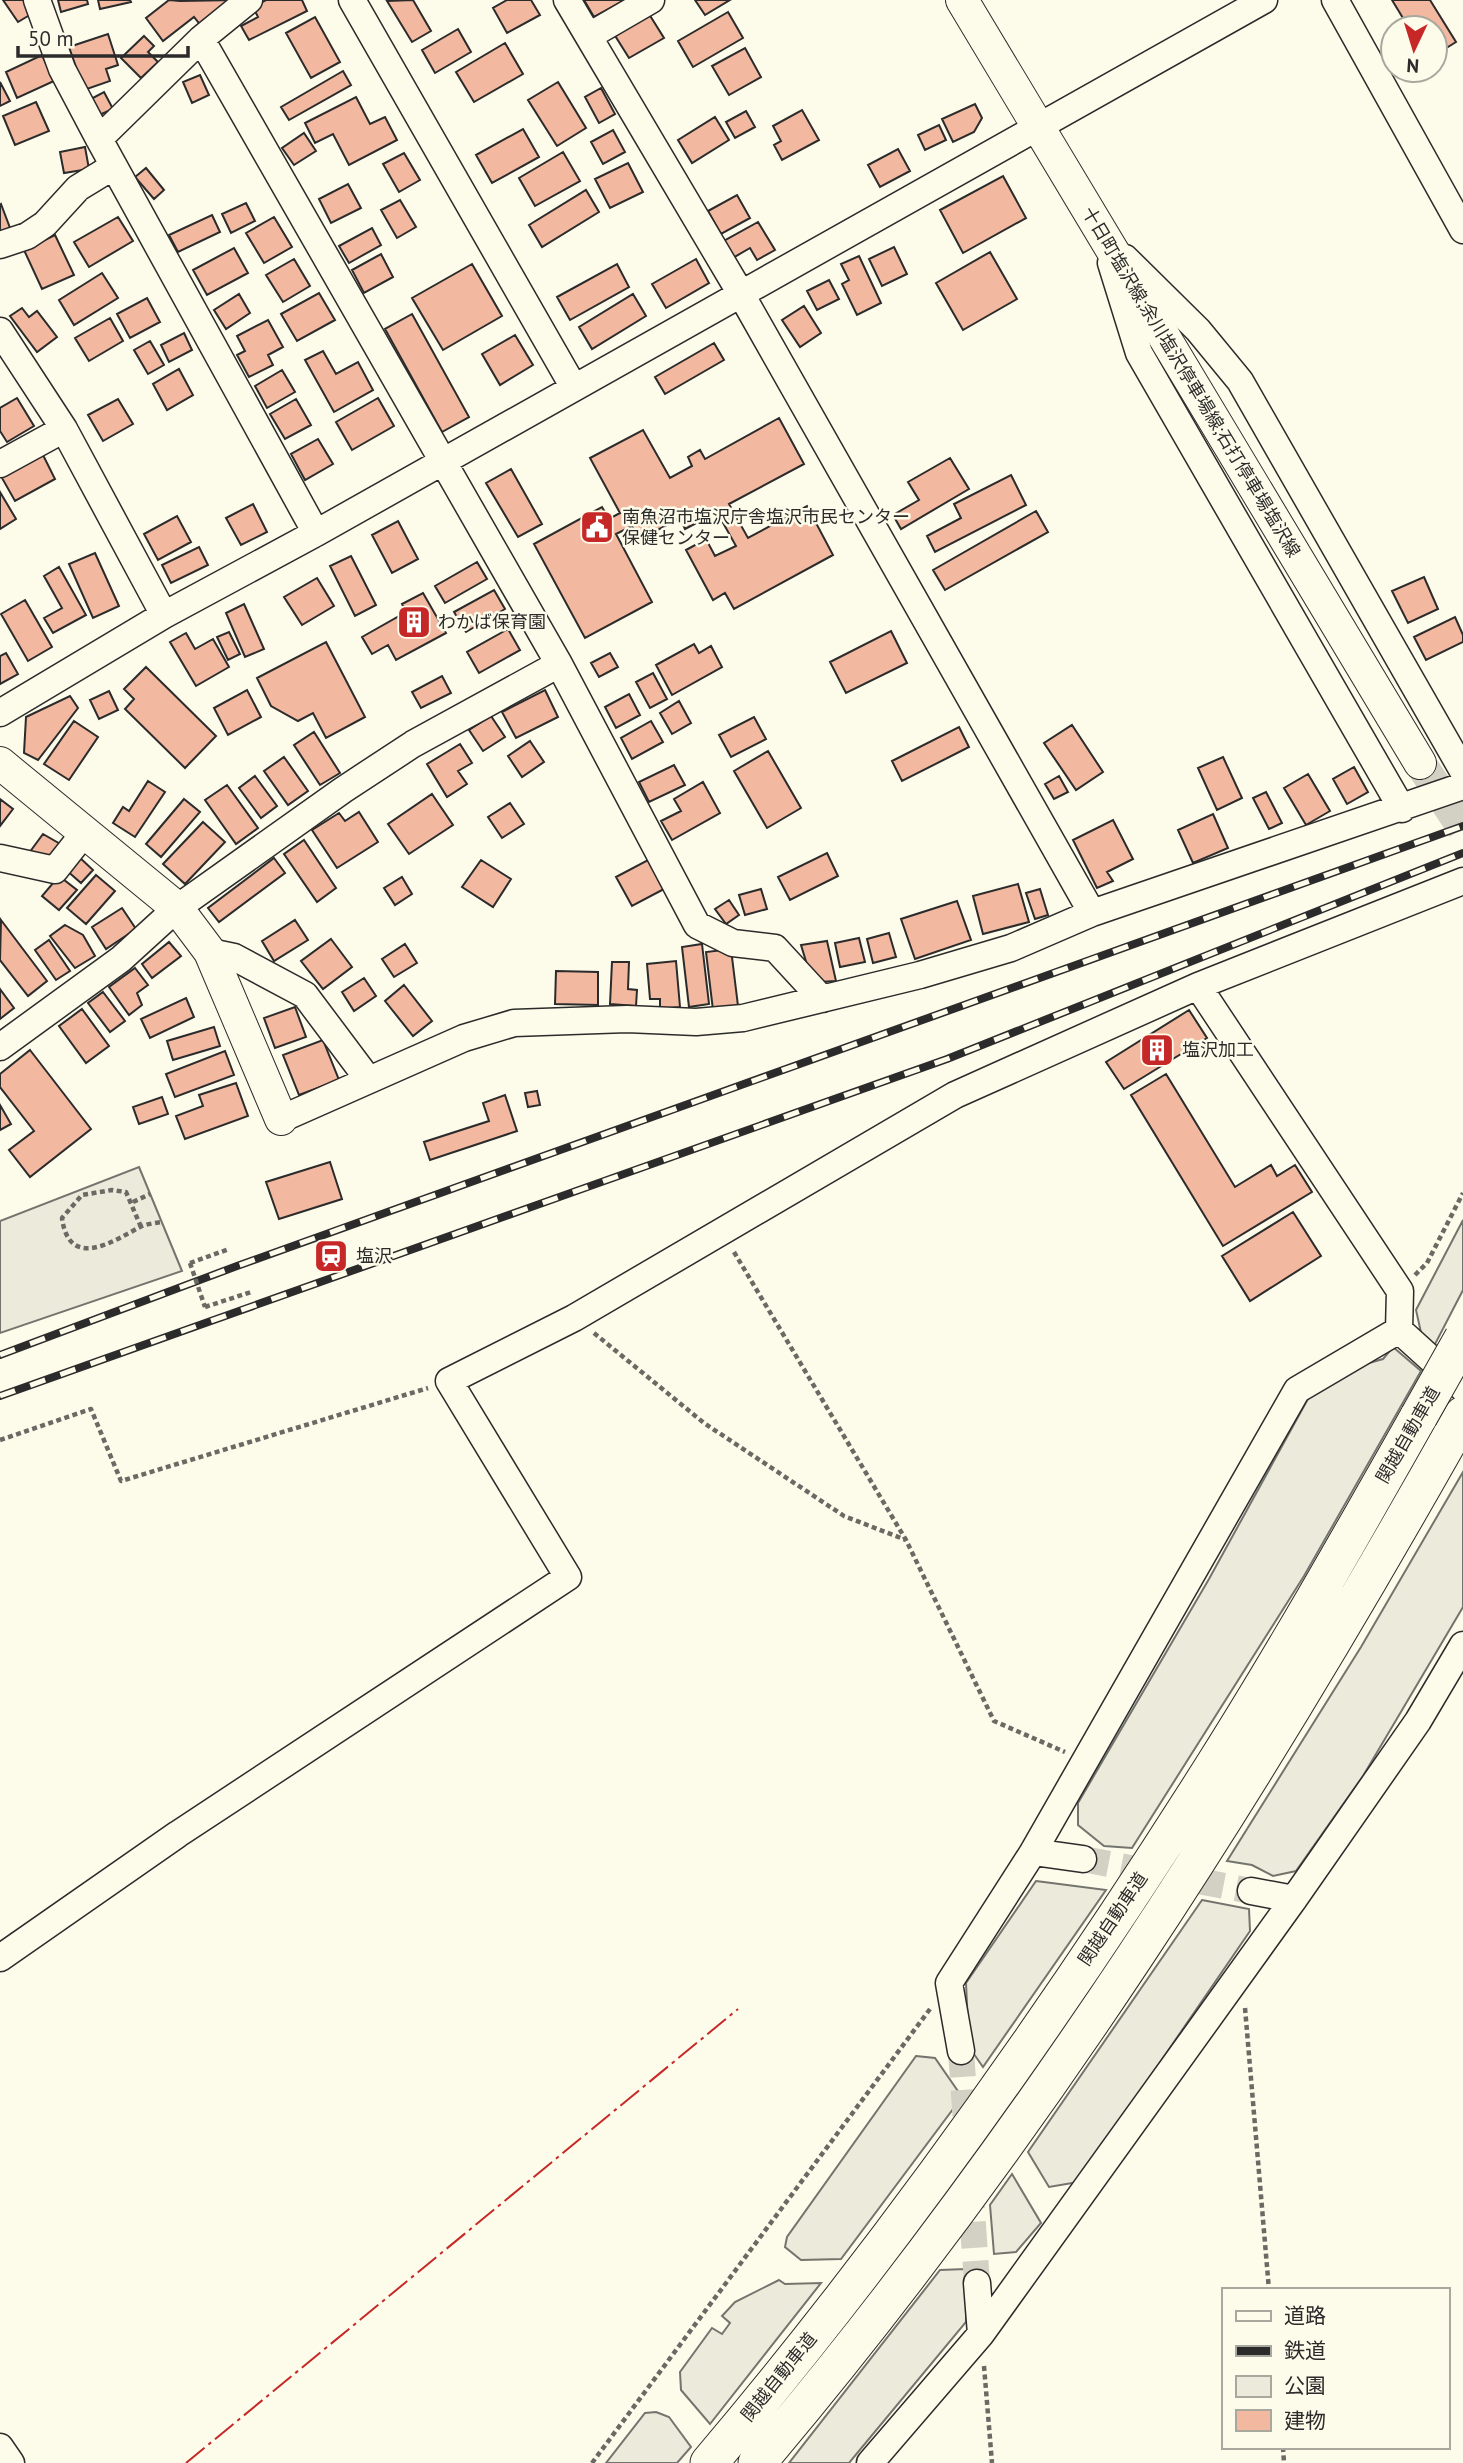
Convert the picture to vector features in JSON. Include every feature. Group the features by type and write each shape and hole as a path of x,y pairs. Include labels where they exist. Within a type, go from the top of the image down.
{"highway":[{"name":"関越自動車道","path":"709,2463 884,2245 1105,1933 1208,1777 1463,1338"},
{"name":"関越自動車道","path":"757,2463 908,2272 1030,2108 1133,1958 1327,1650 1458,1424"}],"main road":[{"name":"十日町塩沢線;余川塩沢停車場線;石打停車場塩沢線","path":"962,0 1420,763"},
{"path":"0,763 177,908 210,952 281,1119"}],"street":[{"path":"37,0 62,69 316,533"},
{"path":"99,139 201,39 249,0"},
{"path":"352,0 572,386"},
{"path":"567,0 741,294 1092,913"},
{"path":"589,36 651,0"},
{"path":"0,713 164,615 316,533 572,386 1264,0"},
{"path":"1335,0 1463,230"},
{"path":"201,39 559,663 697,925 733,943 775,948 822,999"},
{"path":"0,245 27,236 45,224 78,188 114,166"},
{"path":"1103,236 1198,330 1240,381 1463,771"},
{"path":"1103,236 1139,353 1402,809"},
{"path":"4,343 64,429 164,615"},
{"path":"0,464 64,429"},
{"path":"0,1047 121,959 177,908 413,744 559,663"},
{"path":"281,1119 464,1038 514,1023 627,1019 708,1021 743,1018 1011,948 1092,913 1463,786"},
{"path":"0,858 55,870 85,832"},
{"path":"0,1958 178,1834 568,1577 449,1381 574,1318 954,1095 1198,986 1460,888"},
{"path":"210,952 234,957 305,995 368,1079"},
{"path":"1198,986 1400,1291 1399,1330 1463,1388"},
{"path":"961,2051 950,1983 1033,1852 1297,1390 1399,1330"},
{"path":"870,2463 981,2334 1294,1899 1418,1721 1463,1645"},
{"path":"1033,1852 1083,1859"},
{"path":"1251,1891 1294,1899"},
{"path":"977,2283 981,2334"},
{"path":"0,2447 11,2463"}],"path":[{"path":"141,1227 133,1202 126,1192 112,1190 82,1195 62,1217 64,1230 77,1245 94,1247 111,1245 141,1227 162,1222"},
{"path":"1400,1291 1427,1263 1463,1193"},
{"path":"133,1202 150,1194"},
{"path":"720,1230 906,1540 994,1721 1085,1761"},
{"path":"229,1249 190,1263 205,1307 251,1292"},
{"path":"574,1318 704,1423 844,1516 906,1540"},
{"path":"0,1440 91,1409 121,1481 449,1381"},
{"path":"1242,1972 1269,2288"},
{"path":"592,2463 950,1983"},
{"path":"981,2334 992,2463"}],"green space":[{"path":"139,1167 182,1271 0,1333 0,1221"},
{"path":"1463,1220 1463,1290 1432,1350 1422,1337 1416,1310"},
{"path":"1393,1347 1421,1371 1304,1576 1132,1848 1104,1846 1078,1825 1078,1803 1209,1579 1309,1397 1351,1368 1383,1359"},
{"path":"1463,1472 1463,1607 1363,1776 1296,1871 1273,1876 1252,1865 1227,1861 1361,1647"},
{"path":"1036,1881 1106,1890 983,2067 969,2047 966,1983"},
{"path":"1202,1900 1249,1909 1250,1931 1078,2182 1049,2187 1028,2152"},
{"path":"916,2056 935,2058 962,2097 841,2259 801,2260 785,2247 787,2237"},
{"path":"1012,2174 1041,2223 1016,2252 994,2254 990,2205"},
{"path":"966,2269 966,2322 849,2463 789,2463 940,2270"},
{"path":"779,2280 785,2284 821,2283 710,2424 681,2390 680,2372 712,2328 722,2334 730,2323 722,2316 735,2302"},
{"path":"656,2412 669,2417 691,2447 677,2463 606,2463 645,2413"}],"building":[{"path":"3,0 24,0 33,13 18,22"},
{"path":"58,0 87,0 88,4 61,12"},
{"path":"98,0 130,0 131,2 100,9"},
{"path":"169,0 236,0 202,27 194,17 163,41 146,18"},
{"path":"266,0 302,0 307,11 249,40 241,26 258,17 253,7"},
{"path":"413,0 431,31 412,42 387,1"},
{"path":"507,0 531,0 540,15 507,33 493,8"},
{"path":"584,0 625,0 594,17"},
{"path":"695,0 730,0 705,15"},
{"path":"1392,0 1430,0 1439,14 1400,14"},
{"path":"728,12 743,38 693,67 678,41"},
{"path":"649,14 664,38 629,58 614,34"},
{"path":"315,17 340,62 311,78 286,33"},
{"path":"458,29 471,52 435,73 422,50"},
{"path":"1449,31 1456,42 1449,46"},
{"path":"108,34 118,65 106,69 110,81 84,90 69,47"},
{"path":"144,36 154,46 148,52 158,62 141,78 121,58"},
{"path":"505,43 523,74 474,102 456,72"},
{"path":"745,48 761,77 729,95 712,66"},
{"path":"42,55 54,81 17,98 6,72"},
{"path":"343,71 351,85 289,120 281,107"},
{"path":"200,75 209,95 192,103 183,82"},
{"path":"0,82 10,101 0,106"},
{"path":"558,82 586,128 557,146 528,100"},
{"path":"601,88 615,114 599,123 585,97"},
{"path":"104,92 113,109 97,116 89,100"},
{"path":"356,97 370,124 385,117 397,140 349,165 333,134 315,143 305,123"},
{"path":"36,102 49,131 15,145 3,116"},
{"path":"975,104 982,118 974,132 953,142 942,119"},
{"path":"802,110 819,140 782,160 774,145 781,141 773,126"},
{"path":"746,111 755,127 735,138 726,122"},
{"path":"715,117 729,140 692,163 678,140"},
{"path":"939,125 946,140 925,150 918,135"},
{"path":"523,129 539,157 492,183 476,155"},
{"path":"613,130 625,152 603,164 591,142"},
{"path":"304,133 316,151 294,165 282,148"},
{"path":"85,147 89,169 64,173 60,152"},
{"path":"898,149 910,171 880,187 868,165"},
{"path":"563,152 580,181 535,206 519,178"},
{"path":"404,153 420,180 399,192 383,164"},
{"path":"628,163 643,192 610,208 595,179"},
{"path":"146,168 164,190 154,199 135,177"},
{"path":"1003,176 1026,218 963,253 940,210"},
{"path":"348,184 361,208 331,223 319,199"},
{"path":"586,190 599,212 542,247 529,225"},
{"path":"737,195 750,218 721,234 708,211"},
{"path":"400,200 416,227 397,238 381,210"},
{"path":"246,203 255,221 231,233 222,214"},
{"path":"0,205 10,228 0,232"},
{"path":"212,215 220,232 178,252 169,235"},
{"path":"118,217 133,241 89,267 74,242"},
{"path":"274,217 292,247 264,263 246,233"},
{"path":"758,222 775,250 757,260 750,248 731,259 722,242"},
{"path":"372,228 381,245 349,263 339,246"},
{"path":"55,235 74,275 42,289 24,250"},
{"path":"894,247 907,274 882,286 869,259"},
{"path":"234,248 248,273 207,295 193,270"},
{"path":"990,252 1017,299 963,330 936,283"},
{"path":"381,254 393,277 364,293 352,270"},
{"path":"859,256 881,303 857,315 842,284 849,280 841,264"},
{"path":"294,259 310,286 283,302 266,275"},
{"path":"696,259 709,283 666,308 652,284"},
{"path":"472,264 502,316 443,350 412,298"},
{"path":"617,264 629,287 570,320 557,297"},
{"path":"102,273 118,298 74,325 59,300"},
{"path":"829,280 839,299 817,310 807,291"},
{"path":"319,293 335,320 297,341 281,314"},
{"path":"239,294 250,313 226,329 214,310"},
{"path":"633,294 646,316 592,349 579,327"},
{"path":"147,298 160,322 130,338 117,314"},
{"path":"804,306 821,333 800,347 782,320"},
{"path":"22,308 29,317 37,311 57,337 37,352 10,316"},
{"path":"412,314 469,417 442,432 385,329"},
{"path":"110,318 123,341 89,361 75,338"},
{"path":"268,320 283,347 268,355 273,365 249,377 237,355 245,351 237,336"},
{"path":"184,333 192,350 169,362 161,345"},
{"path":"515,335 533,365 500,385 482,354"},
{"path":"150,341 164,365 148,374 134,350"},
{"path":"714,343 724,360 665,394 655,377"},
{"path":"323,351 336,374 358,362 373,390 334,412 305,360"},
{"path":"179,369 193,395 167,410 153,384"},
{"path":"282,370 295,392 267,408 255,386"},
{"path":"17,398 34,426 7,442 0,431 0,408"},
{"path":"378,398 394,426 352,450 336,422"},
{"path":"118,399 133,424 103,441 88,415"},
{"path":"296,399 311,425 285,439 270,414"},
{"name":"南魚沼市塩沢庁舎塩沢市民センター 保健センター","path":"779,418 804,464 729,504 748,538 807,506 833,555 734,609 725,593 713,600 686,550 706,539 715,556 736,546 717,512 685,529 680,518 639,540 632,526 616,534 652,602 585,638 534,544 602,507 609,519 620,513 590,458 643,430 670,478 692,466 688,457 700,450 705,459"},
{"path":"318,439 333,464 305,480 291,454"},
{"path":"43,455 55,479 15,501 2,478"},
{"path":"950,458 969,489 901,529 893,515 919,500 908,482"},
{"path":"511,469 542,524 518,537 486,483"},
{"path":"1011,475 1026,505 935,552 927,536 961,518 954,504"},
{"path":"0,492 16,519 0,529"},
{"path":"253,504 267,532 241,545 226,518"},
{"path":"1036,511 1048,532 945,590 933,570"},
{"path":"177,516 191,542 158,560 144,534"},
{"path":"398,521 418,559 392,573 372,535"},
{"path":"199,547 208,565 171,583 162,565"},
{"path":"95,553 119,606 93,618 69,564"},
{"path":"351,556 376,605 355,616 330,566"},
{"path":"477,562 487,579 445,603 435,586"},
{"path":"59,567 86,615 53,633 44,618 62,608 44,576"},
{"path":"1424,577 1438,609 1408,623 1392,591"},
{"path":"317,578 334,606 302,625 284,597"},
{"path":"494,590 505,609 466,632 454,612"},
{"name":"わかば保育園","path":"423,593 446,633 396,660 388,645 372,654 362,637 406,612 402,604"},
{"path":"25,600 52,647 28,661 1,614"},
{"path":"244,604 264,649 245,657 226,613"},
{"path":"1455,617 1463,635 1463,642 1426,660 1414,637"},
{"path":"508,629 520,650 479,673 467,652"},
{"path":"891,631 907,663 846,693 830,662"},
{"path":"229,632 240,654 228,660 217,637"},
{"path":"186,633 195,649 213,639 229,667 196,686 170,642"},
{"path":"326,642 365,717 326,738 313,713 298,721 271,706 257,678"},
{"path":"694,644 699,653 711,646 722,667 672,695 656,665"},
{"path":"6,653 18,674 0,684 0,656"},
{"path":"610,653 618,667 599,677 591,663"},
{"path":"146,667 216,736 185,768 125,709 134,699 124,689"},
{"path":"653,673 667,699 650,708 636,682"},
{"path":"442,676 451,693 421,708 412,692"},
{"path":"247,690 261,717 228,735 214,708"},
{"path":"545,690 558,717 516,738 502,712"},
{"path":"109,691 118,710 99,719 90,700"},
{"path":"629,694 640,715 616,728 605,707"},
{"path":"70,696 78,708 38,760 24,753 26,717"},
{"path":"679,701 691,723 672,734 660,713"},
{"path":"491,716 505,737 483,751 469,730"},
{"path":"754,717 766,739 731,757 719,735"},
{"path":"74,721 98,737 69,780 44,764"},
{"path":"651,721 663,742 632,759 621,738"},
{"path":"1072,725 1103,772 1076,790 1044,743"},
{"path":"959,727 969,747 902,781 892,761"},
{"path":"314,732 340,773 320,785 294,745"},
{"path":"530,741 544,762 522,777 508,756"},
{"path":"460,744 472,763 458,771 467,784 447,797 427,764"},
{"path":"768,751 801,808 767,828 734,771"},
{"path":"284,757 308,791 288,805 264,771"},
{"path":"1223,757 1242,798 1217,810 1198,768"},
{"path":"674,765 685,785 649,802 639,782"},
{"path":"1354,767 1368,792 1347,804 1333,779"},
{"path":"1308,774 1330,811 1306,825 1284,788"},
{"path":"255,776 277,806 261,818 239,788"},
{"path":"1059,776 1068,792 1054,799 1045,784"},
{"path":"148,781 165,792 135,837 113,823 123,807 129,811"},
{"path":"703,782 720,813 672,840 661,821 681,811 674,799"},
{"path":"227,785 258,828 236,844 205,800"},
{"path":"1266,792 1282,823 1269,829 1253,798"},
{"path":"432,794 453,825 409,854 388,824"},
{"path":"0,799 13,809 0,826"},
{"path":"184,799 200,812 161,857 146,844"},
{"path":"510,803 524,824 502,838 488,817"},
{"path":"359,812 378,842 337,868 312,830 339,813 345,821"},
{"path":"1213,814 1228,848 1193,863 1178,830"},
{"path":"1113,820 1133,859 1107,872 1113,881 1097,888 1073,840"},
{"path":"203,822 225,842 185,884 163,864"},
{"path":"43,834 62,845 49,862 29,853"},
{"path":"304,840 336,888 317,902 284,854"},
{"path":"827,853 838,876 790,900 778,877"},
{"path":"78,856 93,870 81,883 65,869"},
{"path":"274,858 285,873 219,922 208,908"},
{"path":"481,860 511,879 493,907 462,887"},
{"path":"648,860 664,889 632,906 616,877"},
{"path":"96,875 115,891 86,924 67,908"},
{"path":"59,876 77,890 59,910 42,896"},
{"path":"402,877 412,894 395,905 384,888"},
{"path":"1018,884 1029,922 983,934 973,896"},
{"path":"761,889 767,909 745,915 739,895"},
{"path":"1040,889 1048,915 1035,919 1026,893"},
{"path":"729,900 739,915 726,924 715,909"},
{"path":"957,901 971,940 915,959 901,919"},
{"path":"122,908 136,929 106,949 92,927"},
{"path":"1,920 47,981 28,996 0,960"},
{"path":"295,920 308,940 274,961 262,941"},
{"path":"65,925 83,935 95,956 75,968 50,936"},
{"path":"889,933 896,957 873,963 867,939"},
{"path":"859,938 865,962 840,967 835,943"},
{"path":"331,939 352,967 323,989 301,961"},
{"path":"49,940 70,971 56,980 35,950"},
{"path":"827,941 836,981 819,982 808,968 801,945"},
{"path":"169,942 181,956 152,978 142,964"},
{"path":"405,944 417,963 394,977 382,959"},
{"path":"702,944 709,1004 689,1007 682,947"},
{"path":"731,949 738,1006 713,1010 706,952"},
{"path":"676,961 680,1007 660,1009 660,999 650,999 647,964"},
{"path":"612,962 629,962 628,989 637,990 636,1006 610,1004"},
{"path":"135,968 148,985 137,993 142,1005 129,1015 109,987"},
{"path":"556,971 598,972 598,1005 555,1004"},
{"path":"364,978 376,996 354,1011 342,992"},
{"path":"404,985 432,1021 413,1036 385,1001"},
{"path":"0,989 14,1008 0,1019"},
{"path":"103,992 125,1021 110,1032 88,1003"},
{"path":"186,998 194,1017 150,1038 141,1019"},
{"path":"295,1007 306,1037 275,1048 264,1018"},
{"path":"82,1009 109,1046 86,1063 59,1026"},
{"name":"塩沢加工","path":"1189,1010 1207,1038 1124,1089 1106,1062"},
{"path":"214,1027 220,1046 173,1060 167,1041"},
{"path":"323,1040 339,1080 299,1095 283,1055"},
{"path":"30,1050 91,1129 30,1177 9,1150 34,1131 0,1087 0,1074"},
{"path":"225,1051 234,1075 175,1097 166,1074"},
{"path":"1166,1074 1235,1187 1271,1165 1277,1176 1295,1165 1312,1192 1223,1246 1131,1095"},
{"path":"236,1083 248,1116 185,1139 176,1116 203,1106 199,1095"},
{"path":"537,1091 540,1105 528,1107 525,1093"},
{"path":"505,1095 517,1131 430,1160 424,1142 489,1121 483,1103"},
{"path":"162,1097 168,1114 139,1124 133,1107"},
{"path":"0,1105 11,1124 0,1130"},
{"path":"330,1162 342,1199 279,1219 266,1182"},
{"path":"1293,1212 1321,1256 1250,1301 1222,1256"}],"tunnel":[{"path":"1420,763 1463,828"},
{"path":"1083,1859 1251,1891"},
{"path":"961,2051 967,2138"},
{"path":"970,2183 977,2283"}],"railway":[{"path":"0,1355 237,1266 1463,826"},
{"path":"0,1396 947,1059 1463,853"}],"power":[{"path":"186,2463 738,2009"}],"place":[{"name":"南魚沼市塩沢庁舎塩沢市民センター 保健センター","path":"597,527"},
{"name":"わかば保育園","path":"414,622"},
{"name":"塩沢加工","path":"1157,1050"},
{"name":"塩沢","path":"331,1256"}]}
